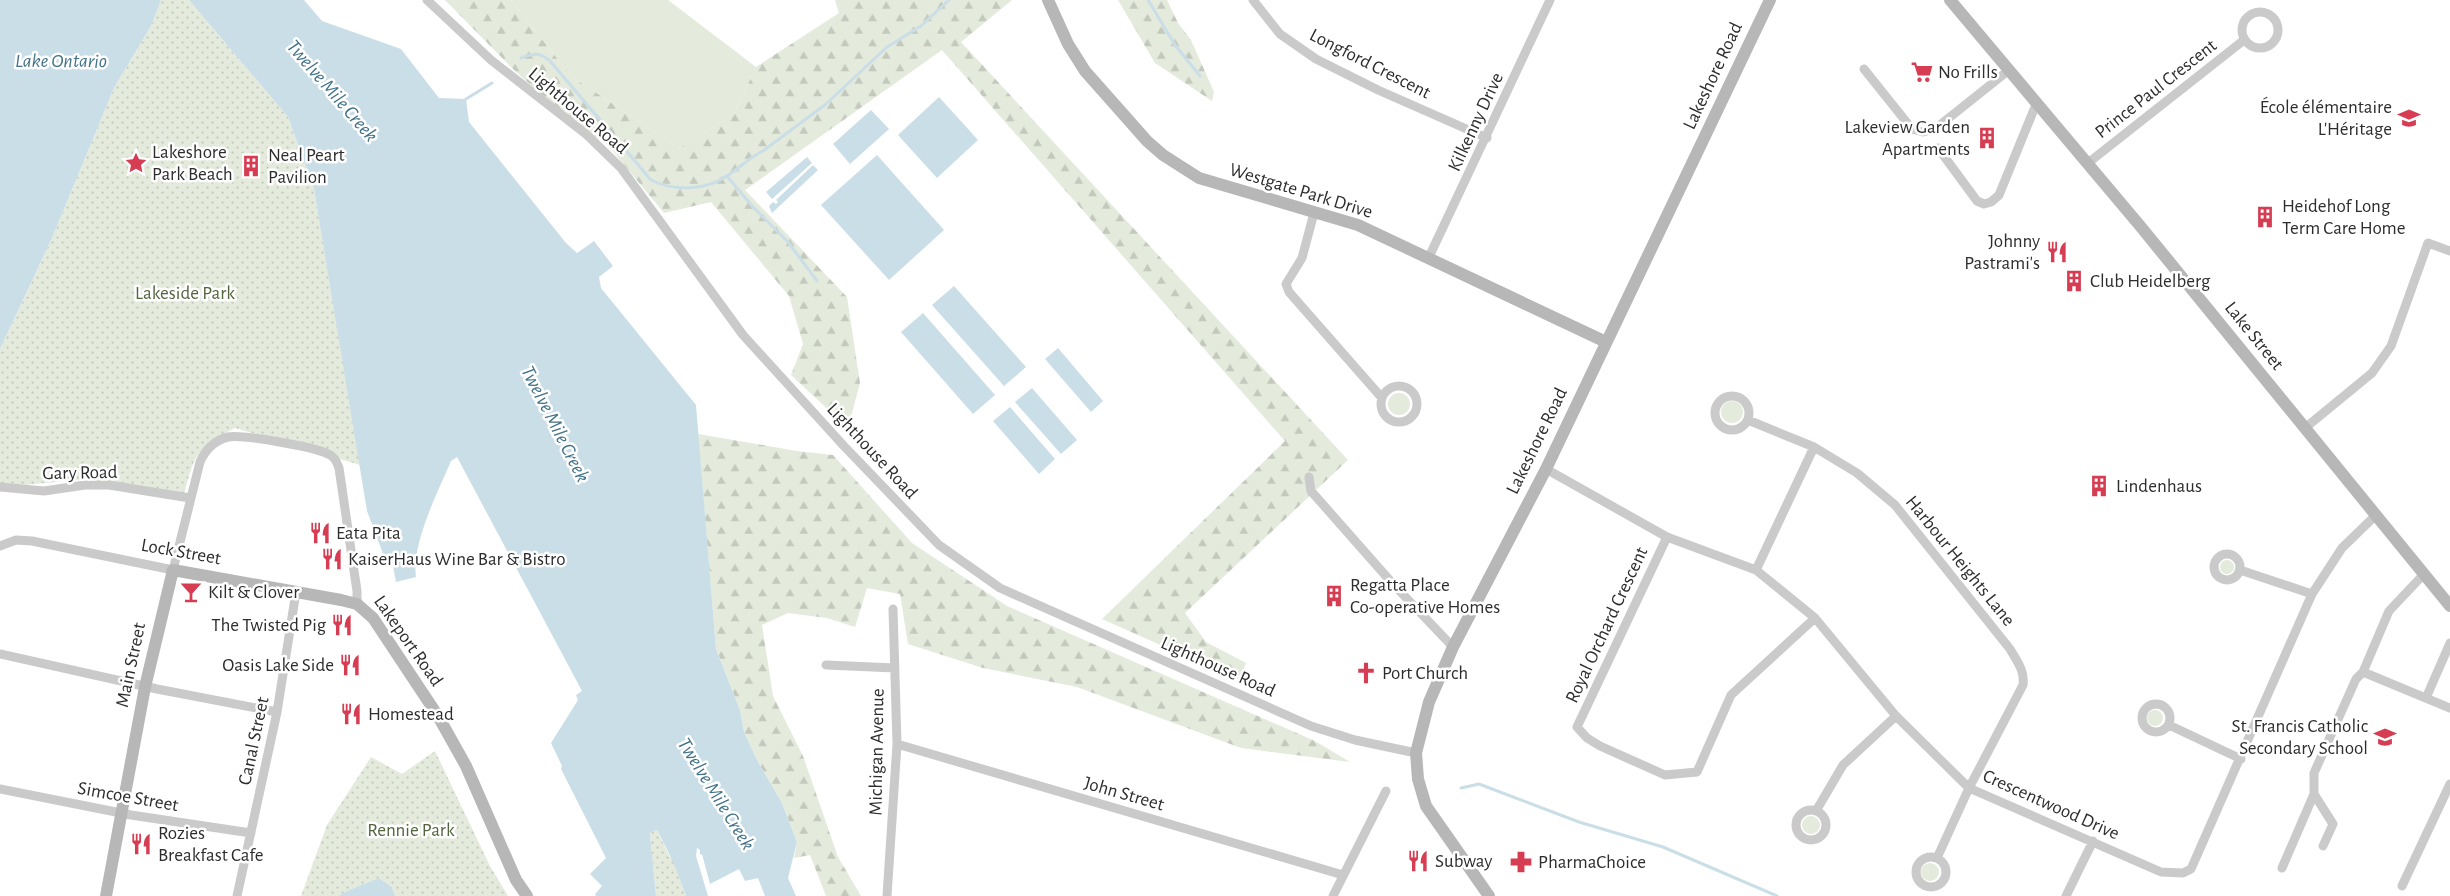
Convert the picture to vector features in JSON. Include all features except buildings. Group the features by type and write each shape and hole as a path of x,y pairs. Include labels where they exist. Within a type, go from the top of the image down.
{"main road":[{"name":"Westgate Park Drive","path":"1048,0 1074,55 1085,71 1147,141 1163,155 1199,178 1213,184 1358,225 1606,342"},
{"name":"Lakeshore Road","path":"1489,896 1426,806 1418,778 1416,753 1429,702 1453,647 1546,469 1770,0"},
{"name":"Lake Street","path":"1950,0 2088,163 2450,606"},
{"name":"Lock Street","path":"173,570 357,604"},
{"name":"Main Street","path":"106,896 145,687 173,570"},
{"name":"Lakeport Road","path":"357,604 366,611 381,629 438,716 466,766 516,880 526,896"}],"street":[{"name":"Lighthouse Road","path":"427,0 491,60 604,150 621,168 743,335 838,439 939,544 1000,588 1311,726 1355,740 1416,753"},
{"name":"Longford Crescent","path":"1253,0 1280,34 1316,58 1378,90 1487,138"},
{"name":"Kilkenny Drive","path":"1429,257 1487,138 1550,0"},
{"name":"Prince Paul Crescent","path":"2254,13 2266,13 2277,23 2276,39 2265,48 2254,48 2244,40 2242,25 2248,16 2254,13"},
{"name":"Prince Paul Crescent","path":"2088,163 2244,40"},
{"path":"1864,69 1912,129 1923,132 1935,129 2009,70"},
{"path":"1938,148 1977,201 1984,204 1991,202 1999,194 2037,102"},
{"path":"1314,213 1302,258 1286,284 1289,292 1382,398 1382,409 1389,418 1394,421 1406,420 1416,407 1416,401 1411,391 1401,386 1389,389 1382,398"},
{"path":"2305,428 2372,373 2391,346 2428,243 2450,251"},
{"name":"Harbour Heights Lane","path":"1748,420 1814,447 1857,473 1895,505 2010,649 2021,667 2024,677 2023,685 1969,788 1937,858"},
{"name":"Lakeport Road","path":"209,447 218,441 233,437 320,451 334,458 339,468 357,591 357,604"},
{"name":"Main Street","path":"173,570 200,462 209,447"},
{"path":"1756,570 1814,447"},
{"name":"Crescentwood Drive","path":"1546,469 1667,537 1756,570 1815,618 1896,716 1969,788 2161,872 2183,873 2191,869 2312,594 2342,548 2376,515"},
{"path":"1309,477 1311,491 1392,584 1453,647"},
{"name":"Gary Road","path":"0,487 44,491 86,485 109,485 190,498"},
{"name":"Royal Orchard Crescent","path":"1667,537 1577,727 1587,738 1600,746 1665,775 1697,772 1731,695 1815,618"},
{"name":"Lock Street","path":"0,546 16,540 32,541 173,570"},
{"path":"2240,570 2312,594"},
{"path":"2282,868 2314,794 2314,773 2356,679 2363,672 2389,611 2424,574"},
{"name":"Canal Street","path":"237,896 277,712 296,592"},
{"name":"Michigan Avenue","path":"887,896 897,744 893,610"},
{"path":"2426,698 2450,643"},
{"path":"0,654 145,687 277,712"},
{"path":"826,665 894,668"},
{"path":"2363,672 2450,708"},
{"path":"1816,811 1843,765 1896,716"},
{"path":"2168,724 2241,759"},
{"name":"John Street","path":"897,744 1343,875"},
{"path":"2402,886 2450,784"},
{"name":"Simcoe Street","path":"0,789 120,813 251,833"},
{"path":"1333,896 1386,791"},
{"path":"2314,794 2333,824 2323,846"},
{"path":"2066,896 2093,841"}],"green space":[{"name":"Lakeside Park","path":"161,0 189,0 288,117 314,189 360,465 235,428 205,446 199,453 191,469 184,494 85,479 14,486 0,485 0,349 52,238 114,88 151,26"},
{"path":"445,0 511,0 571,76 679,148 734,114 756,67 839,13 835,0 1012,0 961,42 1348,460 1185,613 1206,642 1246,663 1239,680 1102,619 1285,441 942,50 745,190 847,297 860,383 848,428 791,375 803,344 789,296 711,202 664,213 606,143 579,129 512,68"},
{"path":"511,0 668,0 756,67 734,114 679,148 571,76"},
{"path":"1118,0 1167,0 1178,23 1191,40 1214,92 1212,101 1155,63"},
{"path":"1399,393 1407,396 1410,404 1407,412 1399,415 1391,412 1388,404 1391,396"},
{"path":"1728,401 1736,401 1743,408 1743,416 1736,423 1728,423 1721,416 1721,408"},
{"path":"698,434 797,451 833,455 912,543 1007,606 1315,741 1350,762 1241,748 1077,687 983,668 908,644 900,594 867,588 855,627 827,618 788,613 762,625 773,696 803,756 838,857 861,896 826,896 810,855 794,858 797,842 782,803 758,762 744,732 740,710 716,649"},
{"path":"2224,560 2230,560 2234,567 2230,574 2224,574 2220,570 2220,564"},
{"path":"2152,710 2158,710 2163,715 2161,724 2152,726 2147,721 2147,715"},
{"name":"Rennie Park","path":"435,751 490,866 508,896 395,896 392,887 379,878 338,896 301,896 327,825 371,757 402,774"},
{"path":"1811,816 1817,819 1820,825 1817,831 1811,834 1805,831 1802,825 1805,819"},
{"path":"657,830 670,857 675,862 686,896 656,896 650,833"},
{"path":"1926,863 1934,863 1939,868 1937,879 1926,881 1921,876 1921,868"}],"water":[{"name":"Lake Ontario","path":"0,0 161,0 151,26 114,88 52,238 0,349"},
{"name":"Twelve Mile Creek","path":"189,0 304,0 322,21 401,49 439,98 466,99 469,122 566,243 577,253 594,241 613,266 599,277 601,288 696,405 716,649 740,710 744,732 758,762 782,803 797,842 788,878 796,896 765,896 758,878 745,881 739,869 710,884 702,854 700,855 700,850 697,848 696,856 708,896 686,896 673,862 657,830 650,833 656,896 596,896 595,894 602,886 590,874 606,858 561,769 562,766 551,743 578,700 576,695 582,691 457,457 451,461 421,534 416,564 416,577 396,582 393,566 385,559 367,511 314,189 288,117"},
{"path":"939,97 978,140 937,178 898,135"},
{"path":"871,110 889,129 850,164 833,144"},
{"path":"877,155 944,230 889,280 821,205"},
{"path":"807,157 812,163 772,199 766,192"},
{"path":"813,165 818,170 772,213 769,206 773,202 776,204 778,202 776,200"},
{"path":"954,286 1026,367 1004,386 932,305"},
{"path":"923,313 995,395 973,414 901,332"},
{"path":"1058,348 1103,401 1091,412 1045,359"},
{"path":"1032,388 1077,440 1061,454 1015,402"},
{"path":"1010,407 1055,459 1039,474 993,421"},
{"path":"379,878 392,887 395,896 338,896 349,890"}],"waterway":[{"path":"521,58 536,54 550,61 651,180 679,188 698,187 717,182 763,151 826,104 887,47 921,26 949,0"},
{"path":"1148,0 1175,45 1200,76"},
{"path":"466,99 492,83"},
{"path":"727,176 752,206 788,242 817,281"},
{"path":"1461,788 1479,784 1579,822 1663,847 1777,896"}],"place":[{"name":"No Frills","path":"1922,72"},
{"name":"École élémentaire L'Héritage","path":"2409,118"},
{"name":"Lakeview Garden Apartments","path":"1987,138"},
{"name":"Lakeshore Park Beach","path":"136,163"},
{"name":"Neal Peart Pavilion","path":"251,166"},
{"name":"Heidehof Long Term Care Home","path":"2265,217"},
{"name":"Johnny Pastrami's","path":"2057,252"},
{"name":"Club Heidelberg","path":"2074,281"},
{"name":"Lindenhaus","path":"2099,486"},
{"name":"Eata Pita","path":"320,533"},
{"name":"KaiserHaus Wine Bar & Bistro","path":"332,559"},
{"name":"Kilt & Clover","path":"191,592"},
{"name":"Regatta Place Co-operative Homes","path":"1334,596"},
{"name":"The Twisted Pig","path":"342,625"},
{"name":"Oasis Lake Side","path":"350,665"},
{"name":"Port Church","path":"1366,673"},
{"name":"Homestead","path":"351,714"},
{"name":"St. Francis Catholic Secondary School","path":"2385,737"},
{"name":"Rozies Breakfast Cafe","path":"141,844"},
{"name":"Subway","path":"1418,861"},
{"name":"PharmaChoice","path":"1521,862"}]}
